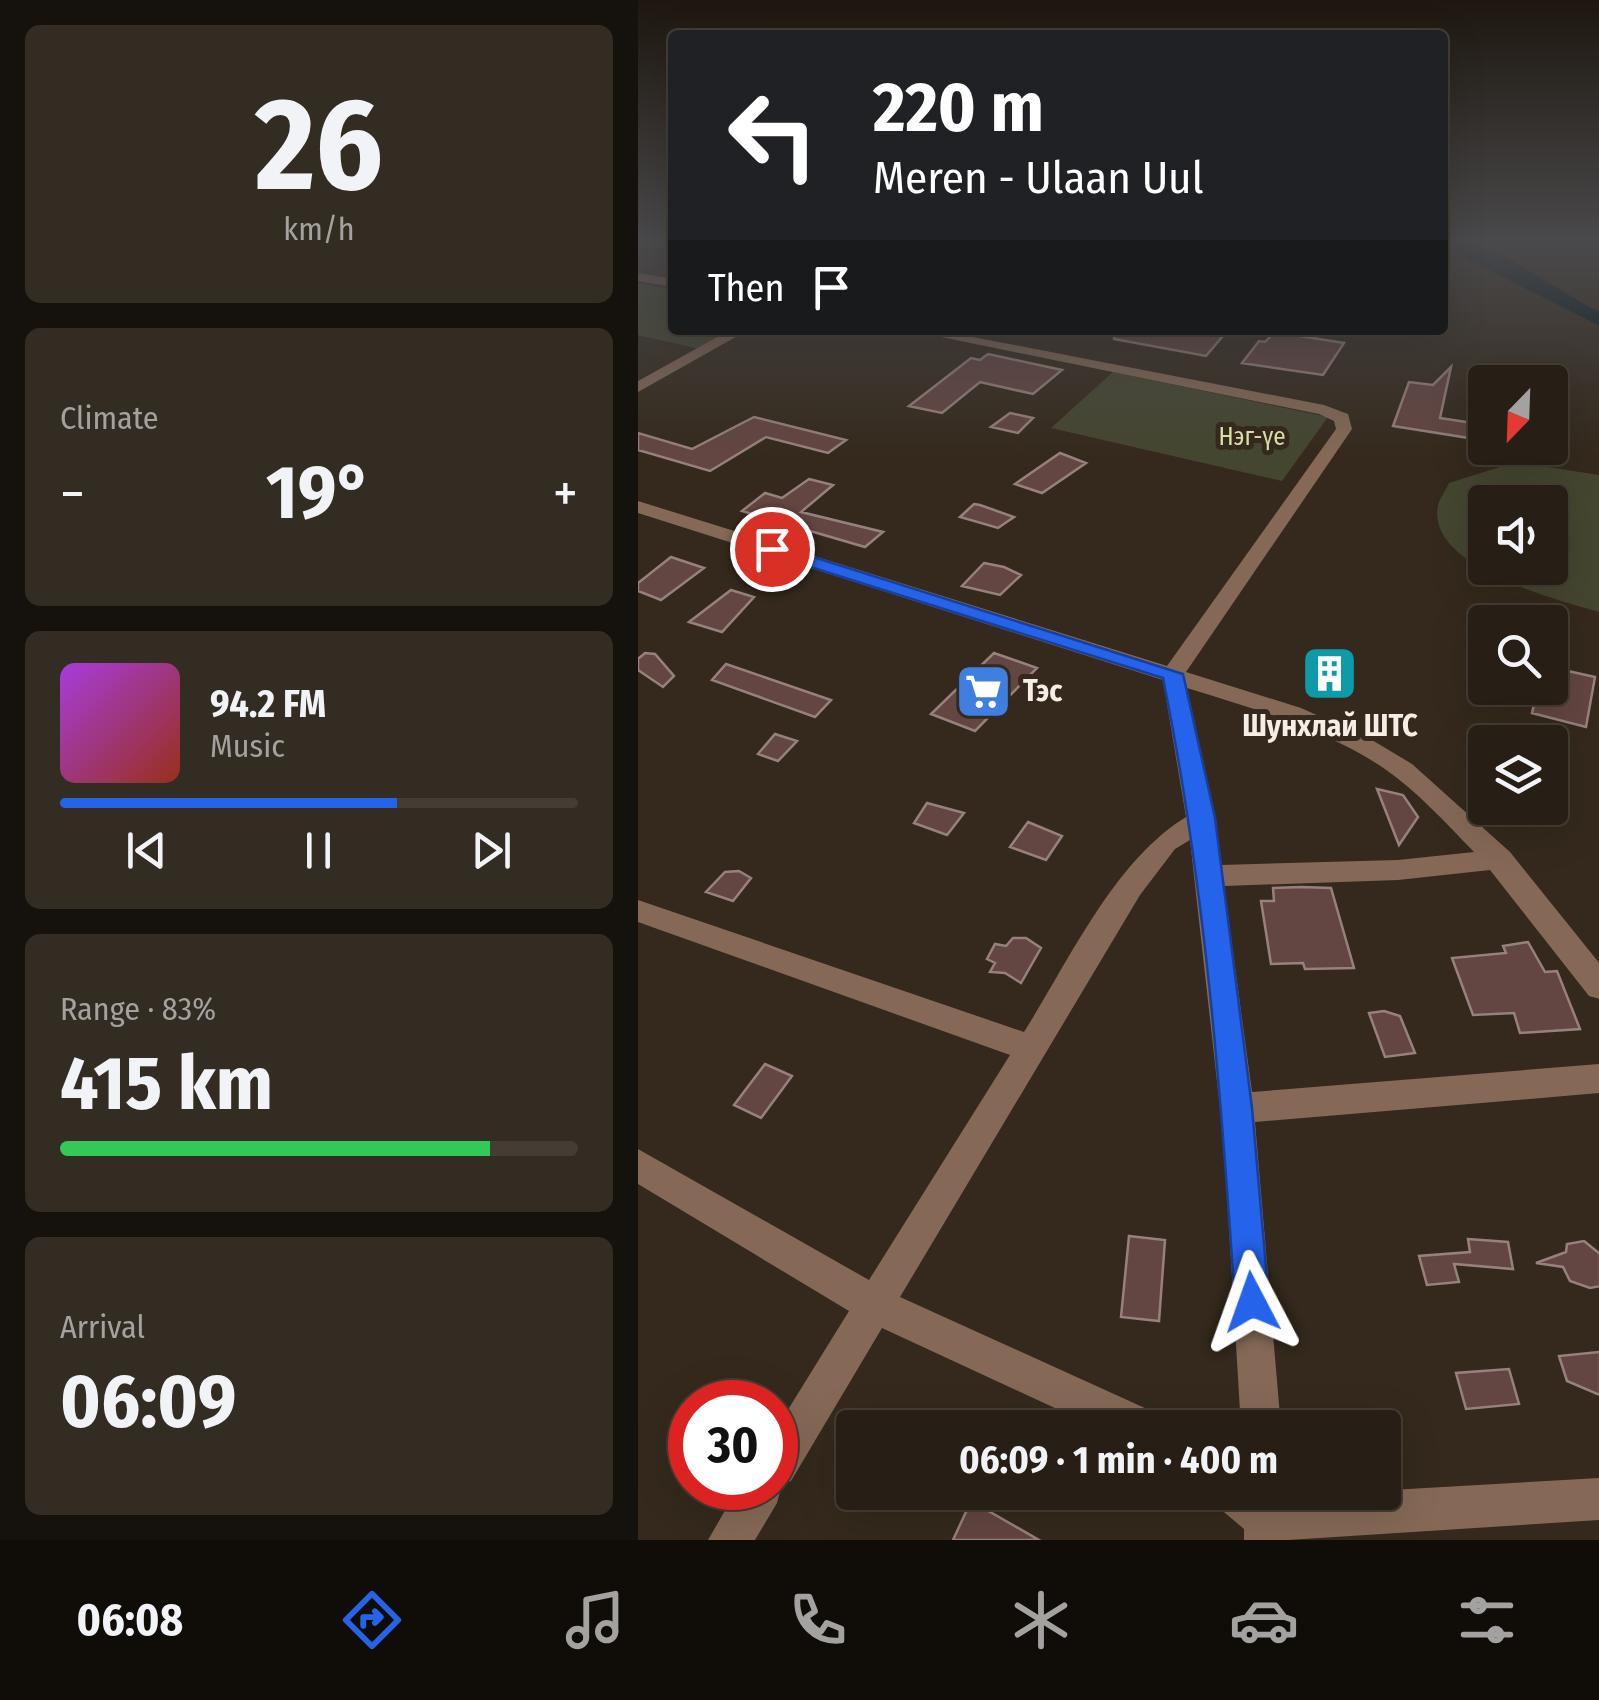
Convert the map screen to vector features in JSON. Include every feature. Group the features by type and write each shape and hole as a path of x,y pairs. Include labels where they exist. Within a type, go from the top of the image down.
{"street":[{"path":"638,387 733,335"},
{"path":"940,335 1324,410 1342,418 1344,429 1173,674 1204,818 1237,1108 1260,1410"},
{"path":"638,507 1293,713 1367,748 1402,769 1500,860 1600,987"},
{"path":"638,530 663,515"},
{"path":"798,1430 1150,859 1166,842 1204,818"},
{"path":"1209,876 1398,870 1500,860"},
{"path":"638,911 1032,1049"},
{"path":"1237,1108 1600,1078"},
{"path":"638,1165 875,1305 1105,1410"},
{"path":"1258,1511 1600,1500"},
{"path":"730,1540 748,1510"}],"green space":[{"path":"638,312 668,312 668,335 726,335 700,349 638,335"},
{"name":"Нэг-үе","path":"1113,372 1328,417 1282,481 1051,428"},
{"path":"1506,465 1535,465 1599,475 1599,612 1517,585 1568,585 1568,485 1468,485 1468,560 1452,546 1440,527 1438,505 1449,483"}],"building":[{"path":"1114,335 1224,335 1206,356 1114,339"},
{"path":"1272,335 1294,335 1344,343 1323,375 1242,363 1259,341 1265,342"},
{"path":"988,354 1062,370 1033,394 980,382 942,413 909,406 971,358 980,360"},
{"path":"1451,367 1440,418 1468,422 1468,438 1393,426 1409,382 1433,385"},
{"path":"1010,413 1033,418 1018,433 991,427"},
{"path":"754,417 846,440 828,453 766,437 710,471 638,450 638,433 692,449"},
{"path":"1060,453 1086,463 1042,493 1015,484"},
{"path":"809,479 833,485 801,512 883,532 865,547 742,511 765,493 782,498"},
{"path":"974,504 1014,517 998,528 960,517"},
{"path":"671,557 704,568 661,600 638,591 638,583"},
{"path":"984,563 1021,575 1000,595 962,586"},
{"path":"731,590 754,597 722,632 689,622"},
{"path":"645,653 655,654 674,676 663,687 638,670 638,659"},
{"name":"Тэс","path":"994,653 1037,668 975,731 931,714"},
{"path":"726,664 831,700 815,717 712,680"},
{"path":"1568,671 1595,677 1586,727 1532,713 1534,705 1568,705"},
{"path":"775,734 797,741 778,761 758,754"},
{"path":"1377,789 1403,795 1418,817 1399,845"},
{"path":"927,803 964,813 947,835 914,823"},
{"path":"1028,822 1062,836 1046,860 1010,847"},
{"path":"739,871 751,878 733,901 706,892 725,872"},
{"path":"1273,888 1331,888 1354,968 1305,969 1303,963 1271,964 1261,901 1274,901"},
{"path":"1013,938 1026,938 1041,948 1021,983 1005,973 990,972 995,963 987,959 995,944 1006,946"},
{"path":"1528,942 1545,972 1557,971 1580,1029 1520,1033 1514,1013 1473,1015 1452,958 1506,953 1503,946"},
{"path":"1384,1011 1400,1016 1415,1053 1385,1057 1369,1013"},
{"path":"765,1064 792,1076 761,1118 734,1105"},
{"path":"1129,1236 1165,1240 1159,1321 1121,1317"},
{"path":"1468,1239 1508,1242 1513,1269 1454,1264 1459,1282 1427,1285 1419,1256 1470,1252"},
{"path":"1584,1241 1600,1254 1600,1286 1590,1288 1570,1281 1563,1267 1536,1263 1566,1252 1567,1244"},
{"path":"1600,1352 1600,1395 1567,1381 1559,1356"},
{"path":"1509,1369 1519,1404 1466,1409 1456,1373"},
{"path":"967,1510 987,1510 1039,1540 953,1540"}],"waterway":[{"path":"1584,312 1600,320"}],"place":[{"name":"Шунхлай ШТС","path":"1330,674"},
{"name":"Тэс","path":"984,691"}],"route":[{"path":"772,549 1173,674 1204,818 1237,1108 1252,1302"}]}
